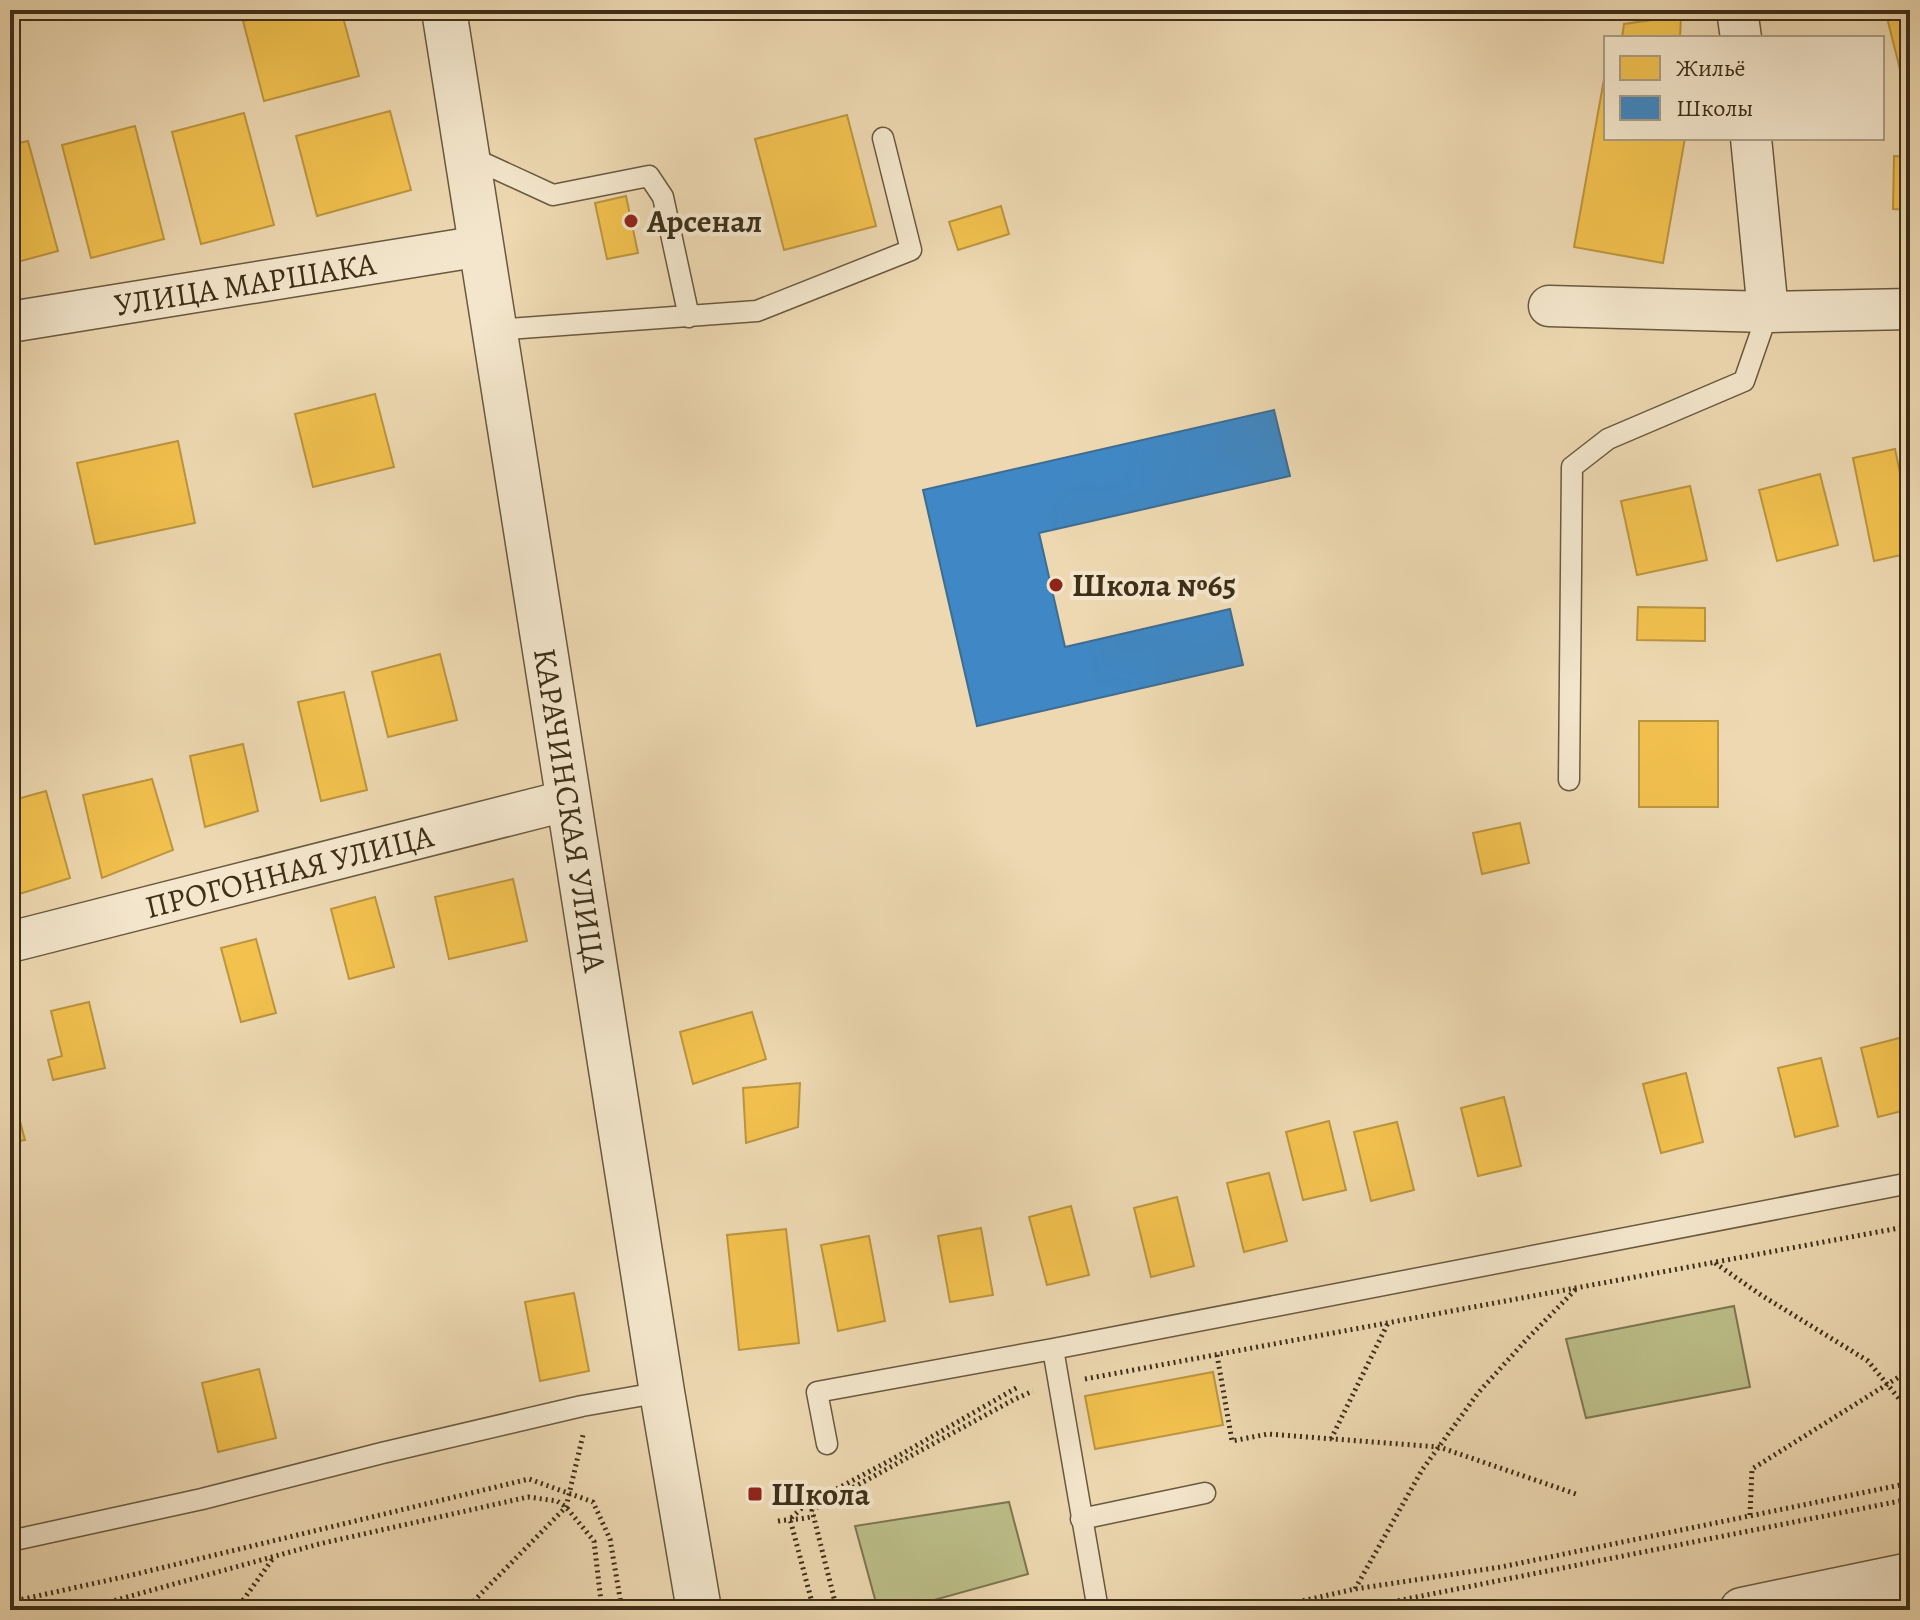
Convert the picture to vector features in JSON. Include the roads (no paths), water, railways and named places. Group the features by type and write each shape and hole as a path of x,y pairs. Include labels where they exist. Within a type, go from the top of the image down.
{"street":[{"name":"КАРАЧИНСКАЯ УЛИЦА","path":"444,10 699,1610"},
{"path":"1737,10 1741,36"},
{"path":"1751,140 1768,312"},
{"name":"УЛИЦА МАРШАКА","path":"10,322 481,246"},
{"path":"1549,306 1768,312 1910,309"},
{"name":"ПРОГОННАЯ УЛИЦА","path":"10,942 569,800"},
{"path":"1742,1610 1910,1575"}],"lane":[{"path":"494,330 757,311 911,250 883,138"},
{"path":"466,155 553,195 649,176 663,197 689,317"},
{"path":"1569,780 1572,467 1608,439 1744,381 1768,312"},
{"path":"827,1444 817,1392 1910,1183"},
{"path":"1053,1349 1098,1610"},
{"path":"10,1541 202,1499 582,1406 662,1392"},
{"path":"1081,1519 1205,1493"}],"place":[{"name":"Арсенал","path":"631,221"},
{"name":"Школа №65","path":"1056,585"},
{"name":"Школа","path":"755,1494"}]}
